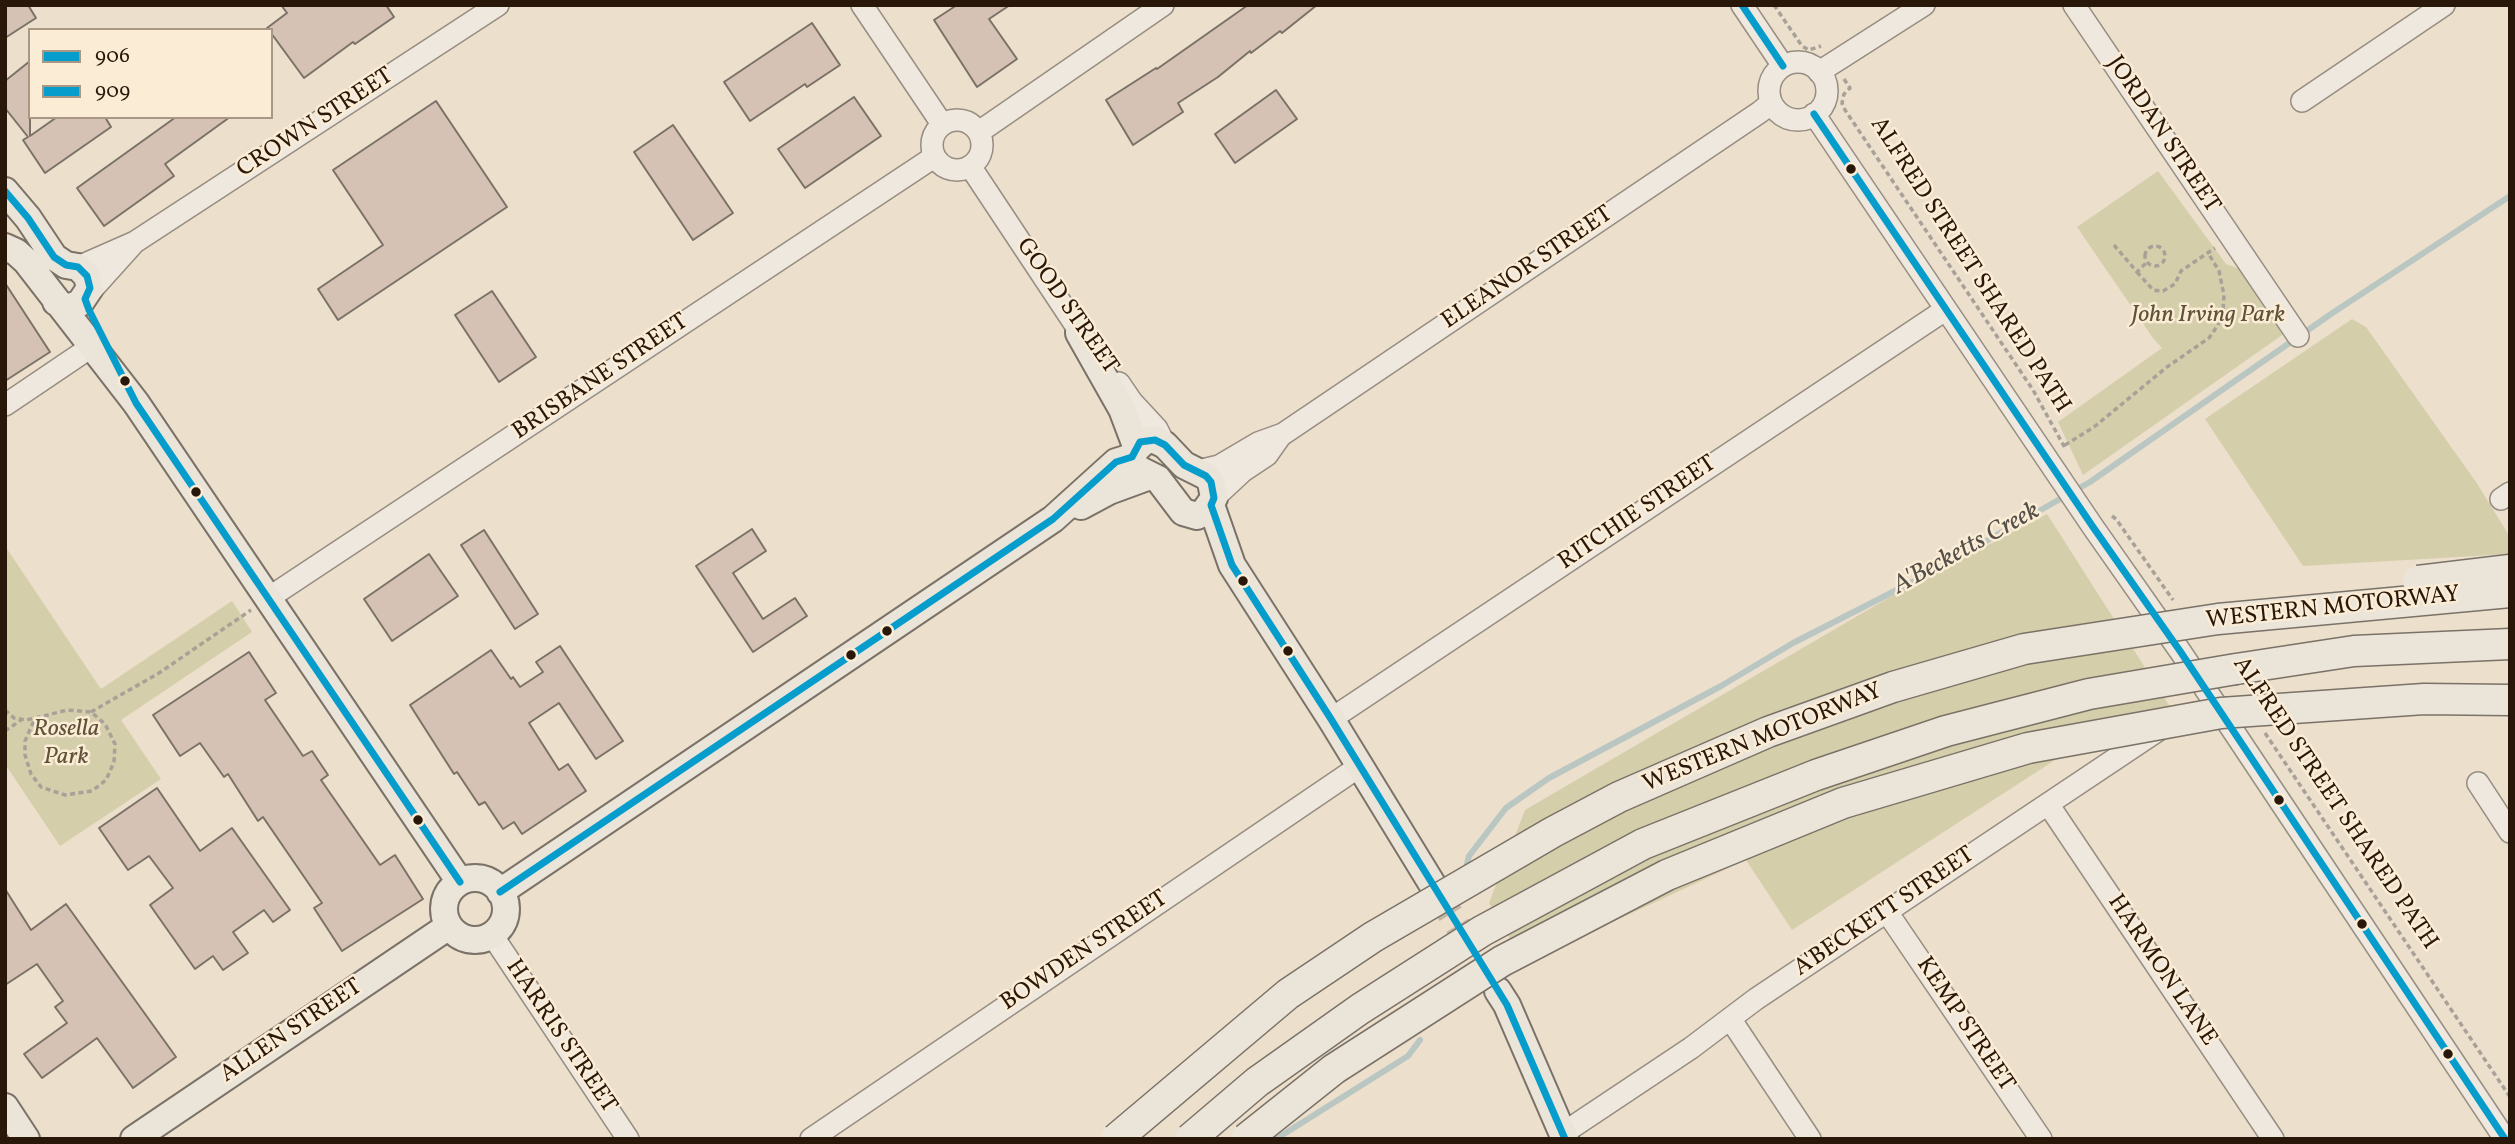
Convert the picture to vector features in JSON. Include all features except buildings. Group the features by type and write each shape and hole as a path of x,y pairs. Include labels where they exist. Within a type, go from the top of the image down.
{"highway":[{"path":"2024,649 2164,618 2510,570"},
{"name":"WESTERN MOTORWAY","path":"1116,1139 1288,994 1384,930 1619,797 1768,732 1892,687 2024,649 2218,619 2510,592"},
{"name":"WESTERN MOTORWAY","path":"1190,1139 1257,1082 1360,1009 1482,931 1643,844 1816,775 1946,731 2088,694 2354,650 2510,644"},
{"path":"2236,669 2393,661 2510,662"},
{"path":"1246,1139 1334,1069 1502,961 1667,875 1843,803 2028,748 2221,713 2424,699 2510,700"}],"main road":[{"path":"10,203 54,257 66,265 78,267 89,282 86,297 93,321 136,403"},
{"path":"5,247 22,256 136,403 460,882"},
{"path":"57,302 68,308 86,297"},
{"path":"1079,333 1122,409 1139,460 1165,486 1173,501 1212,548 1231,565 1331,719 1437,892"},
{"path":"500,892 1053,519 1088,504 1109,491 1139,460 1146,440 1155,440 1165,445 1184,465 1198,471 1211,482 1212,501 1231,565"},
{"path":"1183,512 1197,516 1212,501"},
{"path":"470,878 487,880 505,900 504,920 492,935 471,940 461,937 449,926 444,904 447,895 460,882 470,878"},
{"name":"ALLEN STREET","path":"134,1139 449,926"},
{"path":"1498,991 1564,1137"},
{"path":"5,1107 26,1139"}],"street":[{"name":"CROWN STREET","path":"78,267 135,242 498,5"},
{"path":"862,5 942,124"},
{"path":"979,132 1163,5"},
{"path":"1742,5 1783,66"},
{"path":"1819,72 1924,5"},
{"name":"JORDAN STREET","path":"2074,5 2298,336"},
{"path":"2302,101 2444,5"},
{"path":"1798,62 1819,72 1826,90 1825,99 1814,114 1807,118 1790,119 1776,110 1771,103 1769,86 1772,78 1783,66 1798,62"},
{"name":"ELEANOR STREET","path":"1198,471 1219,466 1258,443 1283,434 1760,113 1771,103"},
{"path":"1814,114 1945,310 2099,520 2210,696 2505,1139"},
{"path":"958,120 973,125 979,132 982,139 980,155 970,166 954,171 939,164 934,157 932,139 942,124 958,120"},
{"name":"BRISBANE STREET","path":"267,599 934,157"},
{"name":"GOOD STREET","path":"970,166 1079,333 1114,374 1132,402 1157,429 1165,445"},
{"name":"CROWN STREET","path":"86,297 135,242"},
{"name":"RITCHIE STREET","path":"1331,719 1945,310"},
{"path":"5,405 91,347"},
{"name":"ELEANOR STREET","path":"1212,501 1243,471 1266,455 1283,434"},
{"name":"A'BECKETT STREET","path":"1564,1137 1731,1020 1756,999 2210,696"},
{"name":"BOWDEN STREET","path":"811,1139 1360,766"},
{"path":"2477,783 2510,832"},
{"name":"HARMON LANE","path":"2048,804 2273,1139"},
{"name":"KEMP STREET","path":"1887,912 2040,1139"},
{"name":"HARRIS STREET","path":"492,935 628,1139"},
{"path":"1731,1020 1810,1139"}],"path":[{"path":"1774,5 1802,46 1809,50 1820,45"},
{"name":"ALFRED STREET SHARED PATH","path":"1850,88 1844,94 1842,103 1845,110 2033,390 2065,445 2059,463"},
{"path":"2114,245 2153,290 2163,291 2175,284 2181,271 2231,237"},
{"path":"2158,246 2164,250 2164,261 2159,265 2153,266 2147,262 2145,256 2149,248 2158,246"},
{"path":"2065,445 2094,427 2167,367 2209,338 2218,325 2224,295 2219,271 2208,253"},
{"path":"2137,272 2147,262"},
{"path":"2099,520 2116,519 2178,606"},
{"path":"5,709 14,718 22,719 67,710 91,712 159,673 267,599"},
{"path":"35,718 25,741 25,755 31,774 41,788 65,795 92,791 106,780 114,762 116,744 105,724 91,712"},
{"path":"5,731 22,719"},
{"name":"ALFRED STREET SHARED PATH","path":"2260,726 2510,1097"}],"green space":[{"name":"John Irving Park","path":"2158,171 2226,264 2243,270 2285,333 2083,475 2058,422 2162,348 2077,227"},
{"path":"2352,319 2366,327 2476,482 2510,537 2510,554 2303,566 2205,419"},
{"path":"2047,514 2174,713 2069,751 1792,930 1746,860 1524,963 1489,903 1525,810 1890,597"},
{"name":"Rosella Park","path":"5,546 101,689 232,601 252,632 121,720 161,779 60,846 5,764"}],"waterway":[{"name":"A'Becketts Creek","path":"1465,872 1469,856 1506,808 1549,778 1721,686 1793,643 1928,574 2090,482 2331,314 2510,196"},
{"name":"A'Becketts Creek","path":"1276,1139 1408,1056 1420,1040"}],"tunnel":[{"path":"1437,892 1497,990"}],"transit line":[{"name":"909","path":"1742,5 1783,66"},
{"name":"909","path":"1814,114 2180,651 2505,1139"},
{"name":"906","path":"5,191 28,218 54,257 66,265 78,267 87,276 90,288 85,299 89,310 136,403 460,882"},
{"name":"906","path":"500,892 1053,519 1116,462 1132,457 1140,442 1155,440 1165,445 1184,465 1206,476 1211,482 1214,498 1211,505 1232,565 1331,719 1507,1005 1565,1139"}]}
